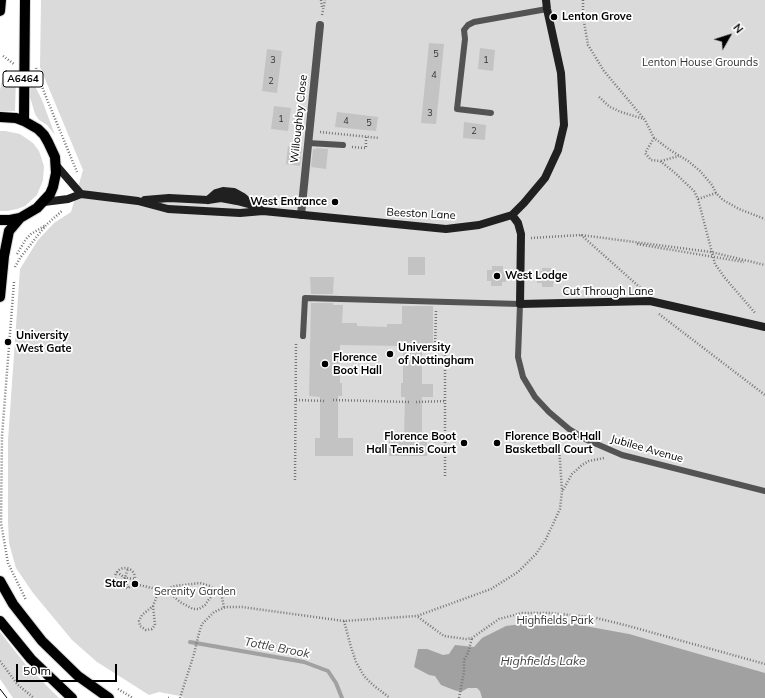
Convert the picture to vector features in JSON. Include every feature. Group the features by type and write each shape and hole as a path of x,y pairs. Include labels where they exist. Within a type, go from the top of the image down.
{"main road":[{"path":"0,11 1,0"},
{"name":"A6464","path":"24,121 25,0"},
{"path":"0,117 24,121 38,129 44,135 52,149 56,165 53,187 44,202 29,214 20,218 0,220"},
{"path":"0,297 4,256 9,231 20,218"},
{"path":"0,581 13,604 42,641 78,676 109,698"},
{"path":"0,621 32,659 72,698"}],"street":[{"name":"Beeston Lane","path":"81,194 138,201 168,209 240,213 263,211 446,229 479,225 512,215 545,178 558,150 564,125 561,73 546,0"},
{"name":"Willoughby Close","path":"301,214 320,25"},
{"path":"44,202 68,199 81,194 56,165"},
{"name":"Beeston Lane","path":"138,201 169,198 208,200 221,198 252,205 263,211"},
{"name":"Jubilee Avenue","path":"512,215 518,223 521,234 520,304"},
{"name":"Cut Through Lane","path":"520,304 650,302 765,328"}],"lane":[{"path":"491,113 457,109 465,39 464,30 474,22 547,9"},
{"path":"308,143 343,145"},
{"path":"303,336 305,298 437,303 520,304"},
{"name":"Jubilee Avenue","path":"520,304 518,357 523,377 535,397 558,421 585,439 622,455 765,491"}],"path":[{"path":"321,0 322,11"},
{"path":"320,25 325,0"},
{"path":"583,0 583,16 588,45 604,71 645,120 654,138 679,156 688,160 700,170 712,185 716,193 723,200 738,209 765,219"},
{"path":"3,56 16,65"},
{"path":"35,65 44,92 79,178"},
{"path":"599,97 610,107 645,120"},
{"path":"343,145 366,148 366,137"},
{"path":"654,138 645,153 651,160 660,161 679,156"},
{"path":"660,161 694,191 698,199 715,264 760,319"},
{"path":"698,199 716,193"},
{"path":"46,225 31,234 26,239 16,257 14,270 20,258 46,225 64,209"},
{"path":"531,238 581,235 763,265"},
{"path":"581,235 645,292"},
{"path":"593,237 711,252 763,265"},
{"path":"14,277 14,293 2,436 1,523 8,563 30,605"},
{"path":"437,303 435,349 445,349 446,477"},
{"path":"654,310 765,395"},
{"path":"295,480 296,336 303,336"},
{"path":"296,400 326,401"},
{"path":"333,400 410,402"},
{"path":"416,402 445,401"},
{"path":"180,698 194,654 198,633 202,624 214,612 224,608 242,607 344,621 417,616 491,589 518,572 536,554 546,539 560,509 562,491 558,421"},
{"path":"562,491 572,474 582,465 597,459 622,455"},
{"path":"139,585 134,575 128,568 122,568 114,577 120,588 139,585 170,594 193,610 199,609 205,605 215,590"},
{"path":"125,578 128,568"},
{"path":"117,572 125,578 129,587"},
{"path":"116,583 125,578 135,579"},
{"path":"129,587 135,579"},
{"path":"152,606 155,625 152,629 146,630 140,626 139,621 152,606 159,591 171,587 200,583 210,586 222,597 224,608"},
{"path":"170,594 169,590 171,587"},
{"path":"417,616 444,636 466,639 472,638 499,619 522,613 592,617 625,624 765,664"},
{"path":"344,621 356,662 364,676 390,698"},
{"path":"459,698 464,672 464,660 468,653 472,638"},
{"path":"0,661 18,685 34,698"},
{"path":"113,686 133,698"}],"green space":[{"name":"University of Nottingham","path":"41,0 765,0 765,698 184,698 159,692 149,695 97,662 72,640 33,593 16,568 9,543 8,440 20,269 38,240 54,223 71,212 83,170 40,67"},
{"path":"3,75 16,77 15,111 0,111 0,90"},
{"path":"31,81 33,82 42,100 55,135 47,125 39,120 35,114 30,97"},
{"path":"0,131 20,134 33,143 39,151 44,166 43,180 37,195 25,206 7,211 0,211"},
{"path":"0,632 26,665 59,698 13,698 0,679"}],"water":[{"name":"Highfields Lake","path":"537,622 574,624 629,634 765,673 765,698 482,698 480,691 477,688 468,688 461,692 454,690 441,685 435,676 429,675 414,667 418,649 427,649 443,655 449,654 455,645 474,647 482,638 506,626"}],"building":[{"path":"429,43 444,44 436,124 421,123"},
{"path":"480,48 495,50 493,71 478,69"},
{"path":"267,49 282,51 277,93 262,91"},
{"path":"274,106 291,108 288,131 271,129"},
{"path":"337,112 378,117 376,131 335,127"},
{"path":"464,122 486,125 485,140 463,138"},
{"path":"288,146 302,147 300,166 286,164"},
{"path":"313,149 328,149 326,169 311,167"},
{"path":"408,257 425,257 425,275 408,275"},
{"name":"West Lodge","path":"492,266 503,266 503,270 507,270 506,282 502,282 502,286 491,286 491,281 487,281 487,270 492,270"},
{"path":"542,268 553,268 553,272 557,272 557,283 553,283 553,287 542,287 542,283 537,283 537,271 542,271"},
{"path":"310,277 334,277 333,294 311,294"},
{"name":"Florence Boot Hall","path":"311,303 333,303 333,305 343,305 342,323 357,323 357,326 387,327 387,324 402,324 402,306 433,306 433,346 422,346 422,384 433,384 433,397 422,397 422,439 427,439 427,456 389,456 389,438 404,439 405,397 401,397 401,383 403,383 403,346 340,345 340,383 342,383 342,396 338,396 338,438 353,438 353,456 315,456 315,438 320,438 320,397 309,396"}],"waterway":[{"name":"Tottle Brook","path":"190,642 304,662 328,671 336,683 342,698"}],"tram line":[{"path":"0,689 7,698"}],"place":[{"name":"Lenton Grove","path":"554,17"},
{"name":"West Entrance","path":"335,202"},
{"name":"West Lodge","path":"497,276"},
{"name":"University West Gate","path":"8,342"},
{"name":"University of Nottingham","path":"390,354"},
{"name":"Florence Boot Hall","path":"325,364"},
{"name":"Florence Boot Hall Tennis Court","path":"464,443"},
{"name":"Florence Boot Hall Basketball Court","path":"497,443"},
{"name":"Star","path":"135,584"}],"park label":[{"name":"Lenton House Grounds","path":"700,63"},
{"name":"Serenity Garden","path":"195,592"},
{"name":"Highfields Park","path":"555,621"}]}
